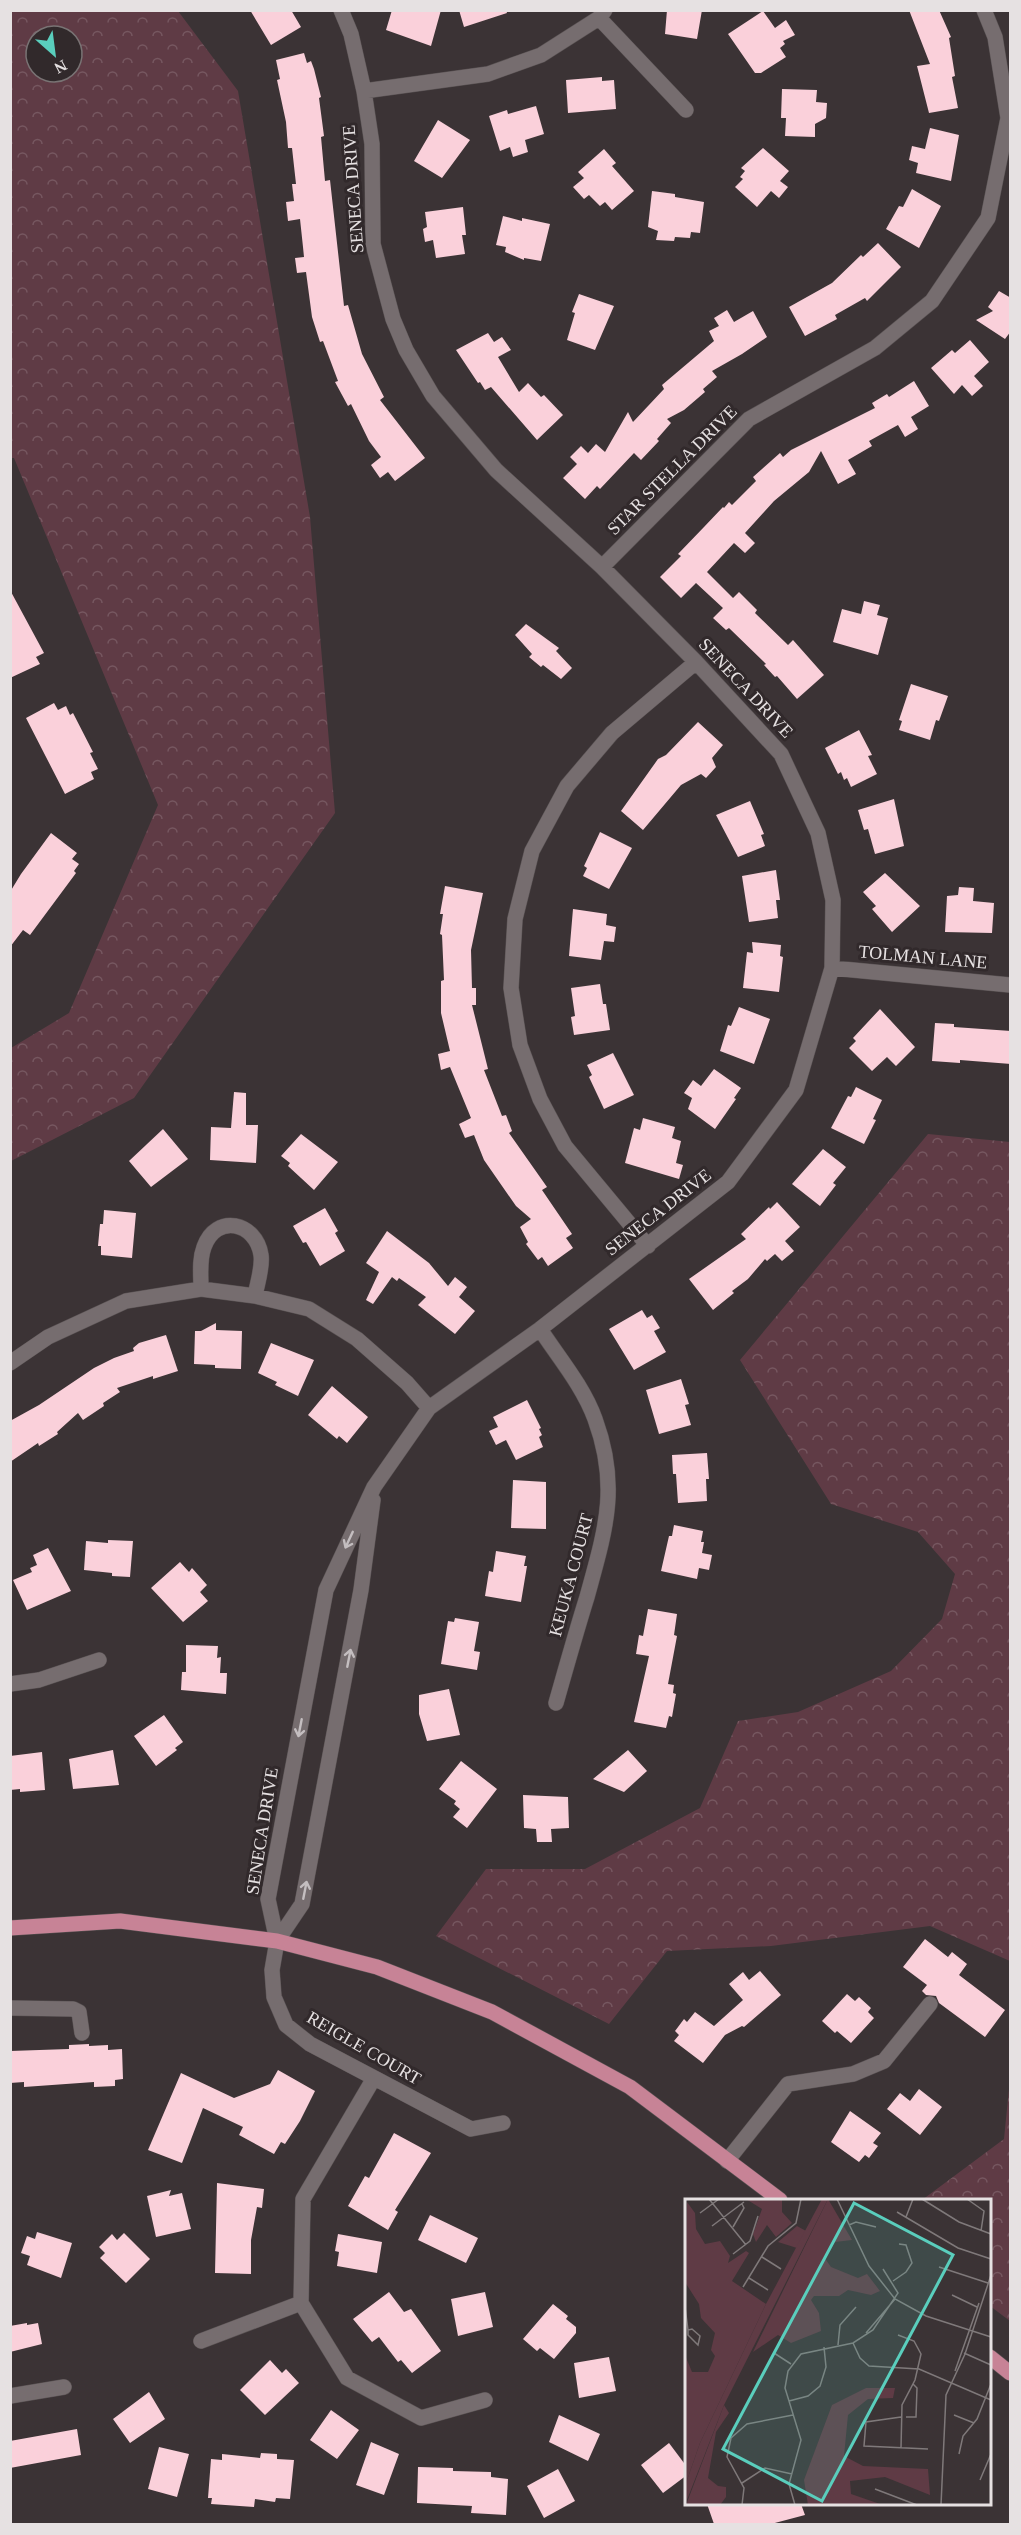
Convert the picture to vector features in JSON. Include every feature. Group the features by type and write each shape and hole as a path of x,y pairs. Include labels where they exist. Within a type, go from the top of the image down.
{"main road":[{"path":"10,1929 120,1921 278,1941 377,1967 492,2012 630,2087 779,2199"},
{"path":"991,2358 1011,2373"}],"street":[{"name":"SENECA DRIVE","path":"278,1941 268,1899 326,1590 374,1487 429,1408 540,1329 728,1182 796,1090 832,968 832,900 818,833 781,754 696,662 602,567 496,470 433,396 406,350 393,319 373,244 372,144 364,91 351,34 341,10"},
{"name":"STAR STELLA DRIVE","path":"602,567 749,419 875,348 933,301 988,218 1008,118 995,37 984,10"},
{"path":"364,91 488,75 541,55 602,14 686,110"},
{"path":"648,1246 565,1146 540,1099 520,1044 511,988 515,919 532,851 567,786 612,733 696,662"},
{"name":"TOLMAN LANE","path":"832,968 1011,985"},
{"path":"201,1289 204,1246 211,1234 220,1227 233,1225 249,1230 257,1241 261,1257 255,1296"},
{"path":"10,1363 48,1337 126,1301 201,1289 255,1296 309,1309 357,1339 406,1383 429,1408"},
{"name":"KEUKA COURT","path":"540,1329 581,1389 595,1417 605,1450 609,1494 606,1527 556,1703"},
{"name":"SENECA DRIVE","path":"278,1941 302,1904 361,1590 374,1487"},
{"path":"10,1684 39,1680 99,1660"},
{"name":"REIGLE COURT","path":"278,1941 272,1970 274,1997 286,2025 310,2044 471,2129 503,2123"},
{"path":"727,2161 788,2084 853,2074 884,2061 930,2004"},
{"path":"10,2008 73,2009 79,2012 82,2033"},
{"path":"374,2078 303,2199 301,2303 347,2378 421,2418 485,2400"},
{"path":"201,2340 301,2303"},
{"path":"10,2396 64,2387"}],"green space":[{"path":"11,10 178,11 238,91 310,517 335,813 134,1098 11,1161 11,1048 69,1013 158,805 14,458 11,458"},
{"path":"928,1134 1010,1142 1010,1961 930,1926 771,1946 667,1951 609,2024 436,1936 486,1869 585,1869 700,1808 738,1721 798,1712 891,1671 942,1619 955,1574 918,1532 831,1504 740,1360"},
{"path":"1010,2079 1010,2321 991,2307 991,2199 923,2199 1004,2139"}],"building":[{"path":"250,10 291,10 301,27 271,45"},
{"path":"392,10 441,10 431,46 386,30"},
{"path":"459,10 506,10 507,13 464,27"},
{"path":"667,10 702,10 697,39 665,34"},
{"path":"909,10 939,10 951,37 949,38 955,76 952,77 958,108 929,113 917,66 930,64"},
{"path":"763,11 775,28 786,20 795,35 783,41 785,44 780,48 786,57 761,73 755,73 728,34"},
{"path":"304,53 307,63 311,61 321,97 319,98 324,136 321,137 325,181 330,180 344,306 348,305 362,354 384,397 380,400 425,458 395,481 388,472 380,478 371,465 381,457 369,441 351,404 348,406 335,382 338,381 323,341 320,342 312,317 306,272 297,273 295,258 304,257 300,219 288,221 286,202 294,201 292,184 296,184 292,148 288,148 286,122 277,80 280,79 276,60"},
{"path":"602,77 602,81 614,80 616,109 568,113 566,80"},
{"path":"782,89 817,90 816,102 827,103 826,118 815,124 815,137 785,136 786,118 781,118"},
{"path":"536,106 544,134 525,140 528,152 513,157 510,147 500,151 489,116 507,110 508,114"},
{"path":"438,120 470,140 442,178 414,161"},
{"path":"930,128 959,135 951,181 916,173 918,163 909,160 912,146 925,149"},
{"path":"763,148 789,171 780,181 788,187 779,198 771,191 757,207 735,187 743,179 740,177 745,171 741,168"},
{"path":"604,149 616,163 612,166 634,191 612,210 605,202 600,206 589,195 584,199 573,187 584,178 578,172"},
{"path":"912,189 941,206 919,248 886,229 899,206 903,207"},
{"path":"652,191 675,194 675,197 704,202 700,233 691,232 690,238 675,237 674,241 656,240 658,231 648,227"},
{"path":"463,207 466,235 462,235 465,254 436,258 433,240 425,242 423,229 427,227 425,212"},
{"path":"503,216 550,224 541,261 524,258 524,260 505,252 506,247 496,245"},
{"path":"878,243 901,267 867,301 865,298 835,315 837,319 805,336 789,307 832,283 861,255 863,257"},
{"path":"999,291 1011,298 1011,331 1005,339 976,320 993,311 988,307"},
{"path":"579,294 614,306 595,350 567,340 575,313 572,312"},
{"path":"727,310 734,322 753,311 767,337 712,371 717,377 703,389 705,392 684,410 667,419 671,423 657,439 659,441 641,460 634,453 600,489 597,486 585,499 563,478 577,464 570,457 581,446 588,453 596,444 605,452 628,412 633,422 664,389 662,385 714,341 709,331 719,326 714,318"},
{"path":"488,333 494,342 502,337 511,350 498,357 519,392 528,383 541,397 544,395 563,415 537,440 491,387 485,390 480,382 478,383 456,350"},
{"path":"970,340 989,362 974,376 983,386 972,396 962,385 954,394 931,368 952,350 955,353"},
{"path":"914,381 929,406 911,417 918,429 905,437 898,425 869,441 872,446 848,460 856,474 838,484 821,451 809,472 774,501 745,533 755,543 745,553 734,543 707,572 733,598 739,592 757,610 755,613 788,645 793,640 824,675 797,699 764,665 766,664 729,628 726,630 713,618 723,608 696,583 681,598 660,577 681,556 678,554 723,507 729,502 732,505 756,481 753,477 780,453 783,457 791,450 875,408 872,403 887,394 889,397"},
{"path":"10,590 44,653 36,657 40,664 10,678"},
{"path":"864,601 880,605 877,615 888,618 878,655 833,642 842,609 861,614"},
{"path":"526,624 559,648 556,651 572,668 561,679 529,657 532,654 515,635"},
{"path":"911,684 948,696 939,721 936,720 930,740 899,730 902,721 899,720"},
{"path":"54,703 58,710 66,706 70,715 73,713 93,752 90,753 98,769 91,772 94,779 65,794 26,718"},
{"path":"698,722 723,745 712,758 716,767 706,778 701,774 681,785 643,830 621,811 658,759 666,755"},
{"path":"859,730 872,755 868,756 877,774 851,787 847,778 844,780 841,772 838,774 825,748"},
{"path":"894,799 904,846 875,854 868,829 864,830 858,810"},
{"path":"750,801 764,834 761,835 765,846 738,857 716,815"},
{"path":"600,832 632,848 609,889 583,876 587,868 584,866"},
{"path":"51,833 77,853 72,859 79,864 74,871 76,873 30,935 23,930 10,947 10,892"},
{"path":"776,870 780,900 776,900 778,918 749,922 742,876"},
{"path":"885,873 920,906 892,932 872,909 876,906 863,892"},
{"path":"445,886 483,893 471,950 472,988 476,988 476,1005 472,1005 488,1069 484,1070 502,1116 506,1115 512,1131 509,1133 547,1187 542,1190 572,1234 566,1238 573,1248 548,1266 542,1257 538,1260 526,1244 528,1242 520,1227 531,1219 516,1206 484,1160 474,1135 465,1138 459,1124 471,1118 450,1067 441,1070 438,1054 450,1051 441,1013 441,981 444,980 442,935 440,934 443,914 440,914"},
{"path":"959,887 974,888 973,901 994,903 992,933 945,932 947,896 958,895"},
{"path":"573,909 607,914 606,925 616,927 614,942 604,941 601,960 569,956"},
{"path":"752,942 781,945 780,956 783,957 779,992 743,988 747,952 753,953"},
{"path":"600,984 610,1030 574,1035 571,1017 575,1016 571,988"},
{"path":"739,1007 770,1019 754,1064 720,1051 728,1025 731,1026"},
{"path":"880,1009 915,1047 896,1066 887,1057 872,1071 849,1048 856,1041 853,1038"},
{"path":"935,1023 954,1024 954,1027 1011,1031 1011,1064 960,1060 960,1063 932,1061"},
{"path":"613,1053 634,1095 604,1109 589,1077 592,1075 587,1065"},
{"path":"714,1069 741,1088 715,1129 688,1109 692,1098 684,1093 693,1080 701,1086"},
{"path":"856,1087 882,1100 873,1119 876,1120 864,1144 831,1128 848,1096 851,1097"},
{"path":"234,1092 246,1093 246,1125 258,1125 256,1163 210,1160 211,1127 231,1128"},
{"path":"643,1118 675,1127 672,1138 681,1141 676,1163 683,1165 679,1179 625,1163 634,1128 640,1130"},
{"path":"163,1129 188,1159 151,1187 129,1161"},
{"path":"301,1134 338,1162 314,1190 288,1166 290,1163 281,1156"},
{"path":"823,1149 846,1167 833,1183 836,1185 820,1206 792,1184"},
{"path":"777,1202 800,1227 785,1241 794,1251 782,1261 775,1254 767,1261 765,1259 748,1279 732,1291 734,1293 713,1310 689,1279 746,1239 741,1234"},
{"path":"325,1208 338,1231 335,1233 345,1251 320,1266 306,1242 303,1243 293,1226"},
{"path":"104,1210 136,1213 132,1258 101,1255 101,1246 98,1246"},
{"path":"387,1231 429,1263 448,1286 455,1277 467,1287 459,1297 475,1311 455,1334 418,1305 426,1297 399,1278 397,1281 392,1277 373,1304 366,1300 379,1272 366,1263"},
{"path":"642,1310 647,1318 652,1315 660,1328 654,1331 666,1352 634,1370 609,1329"},
{"path":"216,1323 216,1330 242,1331 241,1369 194,1364 195,1331 201,1331"},
{"path":"166,1335 178,1371 153,1379 153,1376 117,1388 120,1392 103,1403 104,1406 83,1420 78,1413 57,1432 58,1434 39,1446 38,1443 10,1462 10,1421 39,1405 94,1368 134,1351 133,1348 139,1343"},
{"path":"271,1343 314,1360 298,1396 275,1385 277,1382 258,1373"},
{"path":"681,1379 689,1404 685,1405 691,1425 659,1434 646,1390"},
{"path":"332,1386 368,1417 347,1443 339,1436 337,1439 308,1415"},
{"path":"527,1400 541,1428 539,1429 542,1435 539,1437 543,1447 516,1460 506,1440 496,1445 489,1431 498,1427 493,1417"},
{"path":"707,1453 709,1479 706,1479 707,1501 678,1503 672,1455"},
{"path":"513,1480 546,1482 546,1529 511,1528"},
{"path":"674,1525 703,1531 702,1553 712,1555 709,1570 699,1568 697,1579 661,1571 669,1536 672,1536"},
{"path":"108,1540 133,1541 130,1577 84,1570 86,1541 108,1543"},
{"path":"48,1548 71,1591 27,1610 13,1580 32,1572 30,1568 37,1565 33,1555"},
{"path":"496,1551 526,1556 524,1566 527,1566 521,1602 485,1596 489,1571 493,1572"},
{"path":"180,1562 189,1572 192,1568 207,1585 200,1592 208,1601 183,1622 151,1588"},
{"path":"648,1609 677,1614 674,1635 677,1636 668,1684 674,1685 673,1693 676,1694 672,1717 669,1716 666,1728 634,1722 649,1656 636,1654 639,1635 643,1636"},
{"path":"455,1618 479,1622 474,1651 480,1652 477,1670 441,1664 448,1621 454,1622"},
{"path":"186,1645 218,1646 217,1658 221,1657 220,1673 227,1673 226,1694 181,1690 182,1672 186,1672"},
{"path":"449,1689 460,1735 427,1741 419,1714 419,1695"},
{"path":"164,1715 183,1742 175,1748 177,1750 156,1766 134,1736"},
{"path":"113,1750 119,1785 73,1789 69,1759"},
{"path":"628,1750 647,1771 624,1792 593,1779"},
{"path":"42,1752 45,1790 20,1792 20,1789 10,1790 10,1756"},
{"path":"461,1761 497,1789 467,1828 453,1817 460,1809 454,1804 456,1801 439,1789"},
{"path":"523,1795 568,1797 569,1828 551,1829 552,1842 537,1842 536,1829 524,1828"},
{"path":"925,1939 948,1957 952,1952 967,1964 959,1975 1005,2010 985,2037 939,2003 936,1996 926,1995 922,1991 927,1985 903,1967"},
{"path":"760,1971 781,1995 744,2027 725,2035 703,2063 674,2041 679,2035 675,2031 684,2019 687,2022 695,2012 714,2026 743,2000 729,1984 743,1972 749,1980"},
{"path":"847,1994 855,2001 859,1997 871,2008 868,2012 874,2018 851,2043 822,2021"},
{"path":"89,2044 89,2046 108,2045 108,2050 122,2049 123,2079 115,2080 115,2086 94,2087 94,2082 24,2087 24,2082 10,2083 10,2051 69,2049 69,2045"},
{"path":"278,2070 315,2091 300,2121 285,2144 281,2142 274,2154 239,2135 243,2127 203,2108 182,2163 148,2150 181,2073 234,2098 270,2084"},
{"path":"919,2089 942,2107 920,2135 887,2109 900,2093 910,2101"},
{"path":"850,2111 881,2133 873,2143 878,2146 869,2158 865,2155 859,2162 831,2142"},
{"path":"394,2133 431,2153 395,2210 398,2212 388,2230 348,2206 365,2176 369,2178"},
{"path":"217,2183 264,2189 262,2208 257,2207 251,2240 251,2274 215,2273"},
{"path":"171,2190 169,2196 182,2193 191,2229 156,2237 147,2196"},
{"path":"430,2215 478,2238 466,2263 418,2240"},
{"path":"37,2232 72,2243 61,2278 27,2265 30,2256 21,2253 27,2236 35,2239"},
{"path":"124,2233 150,2259 126,2283 100,2258 105,2253 99,2247 112,2234 117,2240"},
{"path":"338,2234 382,2242 377,2273 337,2266 339,2252 335,2251"},
{"path":"389,2292 404,2312 411,2309 441,2351 412,2373 401,2360 398,2362 379,2337 372,2342 353,2319"},
{"path":"485,2292 493,2327 458,2336 451,2299"},
{"path":"553,2304 568,2316 566,2319 576,2327 576,2333 554,2359 540,2348 537,2351 523,2339"},
{"path":"27,2323 27,2325 38,2323 42,2344 10,2352 10,2326"},
{"path":"609,2357 616,2391 579,2398 574,2363"},
{"path":"270,2360 282,2373 286,2369 299,2383 265,2415 240,2390"},
{"path":"149,2392 165,2419 130,2443 113,2419"},
{"path":"331,2410 359,2430 337,2459 310,2440"},
{"path":"559,2415 600,2434 588,2461 549,2442"},
{"path":"77,2429 81,2455 10,2468 10,2441"},
{"path":"371,2442 399,2454 384,2495 356,2485"},
{"path":"669,2443 685,2464 685,2476 663,2493 641,2465"},
{"path":"159,2447 189,2454 177,2497 148,2489"},
{"path":"261,2453 277,2454 277,2459 294,2460 290,2499 276,2498 275,2502 255,2499 254,2507 211,2504 212,2498 208,2498 211,2459 222,2460 222,2454 260,2458"},
{"path":"418,2467 491,2472 491,2477 508,2479 506,2515 471,2513 472,2506 417,2503"},
{"path":"558,2469 575,2501 544,2518 527,2486"},
{"path":"707,2505 801,2505 805,2515 771,2524 714,2524"}]}
